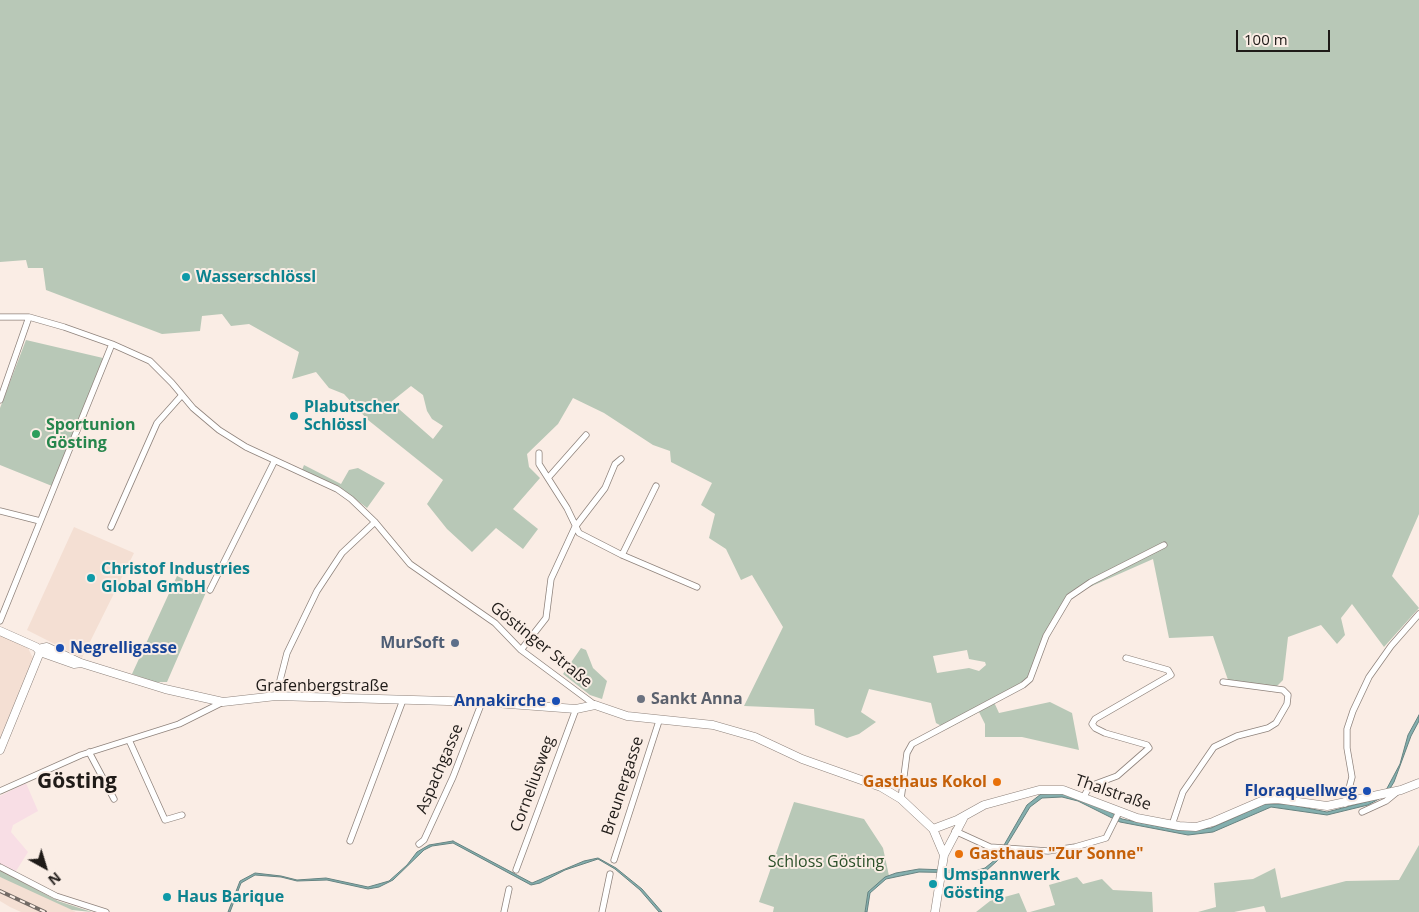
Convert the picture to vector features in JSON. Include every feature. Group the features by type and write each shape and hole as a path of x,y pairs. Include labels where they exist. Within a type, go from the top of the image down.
{"street":[{"name":"Göstinger Straße","path":"0,317 29,317 64,327 112,344 150,361 172,382 193,408 219,430 274,462 337,489 375,522 410,564 496,623 521,650 595,705 627,716 698,722 755,737 802,759 882,787 901,799 932,829 944,855"},
{"path":"0,400 29,317"},
{"path":"0,621 112,344"},
{"path":"111,527 158,423 182,395"},
{"path":"548,478 586,435"},
{"path":"539,453 538,464 567,508 579,533 622,555 697,587"},
{"path":"521,650 546,618 551,579 575,528 605,488 615,464 621,459"},
{"path":"210,590 274,462"},
{"path":"622,555 656,486"},
{"path":"0,511 40,521"},
{"path":"276,696 287,653 318,590 342,553 375,522"},
{"path":"901,799 907,754 912,744 1023,685 1030,679 1046,636 1069,597 1091,582 1164,545"},
{"path":"1345,804 1352,777 1347,748 1347,729 1354,711 1369,677 1391,646 1419,614"},
{"path":"0,631 39,650"},
{"path":"0,750 39,650 46,647 81,663 187,695 224,702"},
{"path":"1084,796 1090,786 1117,776 1149,748 1147,745 1105,733 1095,728 1092,724 1095,719 1171,675 1168,670 1126,658"},
{"path":"1172,825 1183,792 1214,747 1237,736 1268,728 1276,723 1287,704 1288,695 1283,690 1222,682"},
{"name":"Grafenbergstraße","path":"0,791 89,752 179,724 224,702 276,696 482,702 576,709 595,705"},
{"name":"Grafenbergstraße","path":"350,841 403,700"},
{"name":"Aspachgasse","path":"419,844 424,840 453,777 482,702"},
{"name":"Corneliusweg","path":"516,870 576,709"},
{"name":"Breunergasse","path":"614,860 658,720"},
{"path":"129,740 165,820 182,815"},
{"path":"89,752 114,799"},
{"name":"Thalstraße","path":"965,816 984,805 1039,790 1063,790 1084,796 1118,814 1172,825 1196,827 1213,822 1264,800 1282,800 1327,806 1345,804 1419,783"},
{"name":"Thalstraße","path":"1362,812 1386,801 1395,791"},
{"path":"955,831 990,847 1048,851 1075,847 1106,838 1118,814"},
{"path":"932,829 965,816"},
{"path":"935,912 944,855 955,831 965,816"},
{"path":"0,867 56,896 106,912"},
{"path":"602,912 610,874"},
{"path":"504,912 509,889"}],"shaded area":[{"name":"Christof Industries Global GmbH","path":"74,527 134,553 82,658 27,630"},
{"path":"0,634 28,648 33,658 0,738"},
{"path":"26,783 38,811 13,825 11,832 28,852 16,871 15,880 0,870 0,796"},
{"path":"0,877 76,912 21,912 10,907 0,901"}],"green space":[{"path":"0,0 1419,0 1419,514 1392,576 1419,608 1384,647 1352,604 1341,618 1345,635 1337,644 1321,625 1288,637 1283,680 1276,687 1236,682 1228,680 1213,636 1169,638 1153,559 1067,597 1044,636 1029,678 993,700 999,713 1050,702 1072,713 1079,750 1022,737 985,737 985,724 979,712 947,729 936,723 931,703 869,689 861,712 876,722 859,734 847,738 815,725 814,709 744,706 783,627 752,575 741,580 726,549 709,538 715,514 701,505 712,483 671,462 670,451 653,445 604,413 573,398 558,424 527,454 529,467 540,478 513,509 538,529 523,549 496,528 472,552 447,529 427,504 443,480 368,420 344,394 329,388 316,372 292,379 299,352 249,324 231,326 222,314 202,316 200,331 162,334 46,290 43,268 28,268 26,260 0,262","holes":["411,386 423,395 427,411 432,419 443,426 433,439 391,402","967,650 969,659 985,662 986,665 979,671 969,668 937,673 933,656"]},
{"name":"Sportunion Gösting","path":"26,340 103,358 52,486 0,465 0,408"},
{"path":"304,465 341,484 349,470 358,468 385,483 367,508 341,488 302,470"},
{"path":"177,576 207,590 167,682 154,682 132,674"},
{"path":"581,648 586,650 593,668 607,681 602,699 590,695 563,674"},
{"name":"Schloss Gösting","path":"794,802 864,819 883,848 889,876 868,892 865,912 773,912 774,907 759,902"},
{"path":"1419,845 1419,912 1266,912 1264,906 1234,912 1198,912 1216,907 1214,883 1253,879 1275,868 1281,898 1346,881 1399,880"},
{"path":"0,870 58,901 92,912 72,910 0,877"},
{"path":"1077,877 1083,884 1102,879 1113,890 1152,892 1153,912 1030,912 1055,905 1049,885"},
{"path":"1019,893 1027,912 976,912 990,901"}],"water":[{"path":"1419,715 1419,721 1411,736 1394,782 1386,795 1368,805 1327,815 1271,807 1213,832 1188,835 1120,822 1078,801 1062,797 1042,798 1030,807 997,861 986,871 975,873 919,872 886,879 870,893 867,912 865,912 868,892 885,877 919,869 975,871 985,868 996,859 1027,805 1041,794 1060,793 1095,803 1122,819 1177,830 1211,828 1265,804 1287,804 1327,812 1377,799 1385,792 1400,764 1408,735"},
{"path":"453,841 532,883 584,861 598,858 616,868 642,889 662,912 659,912 640,890 615,869 598,859 565,870 540,883 531,885 453,843 432,846 424,850 393,880 379,887 368,889 327,880 297,881 281,877 255,875 241,883 230,912 228,912 240,881 255,873 281,876 297,880 326,878 368,887 389,881 407,865 417,852 429,845"}],"railway":[{"path":"0,891 45,912"}],"place":[{"name":"Wasserschlössl","path":"186,277"},
{"name":"Plabutscher Schlössl","path":"294,416"},
{"name":"Sportunion Gösting","path":"36,434"},
{"name":"Christof Industries Global GmbH","path":"91,578"},
{"name":"MurSoft","path":"455,643"},
{"name":"Negrelligasse","path":"60,648"},
{"name":"Sankt Anna","path":"641,699"},
{"name":"Annakirche","path":"556,701"},
{"name":"Gasthaus Kokol","path":"997,782"},
{"name":"Floraquellweg","path":"1367,791"},
{"name":"Gasthaus \"Zur Sonne\"","path":"959,854"},
{"name":"Umspannwerk Gösting","path":"933,884"},
{"name":"Haus Barique","path":"167,897"}],"district":[{"name":"Gösting","path":"77,782"}]}
